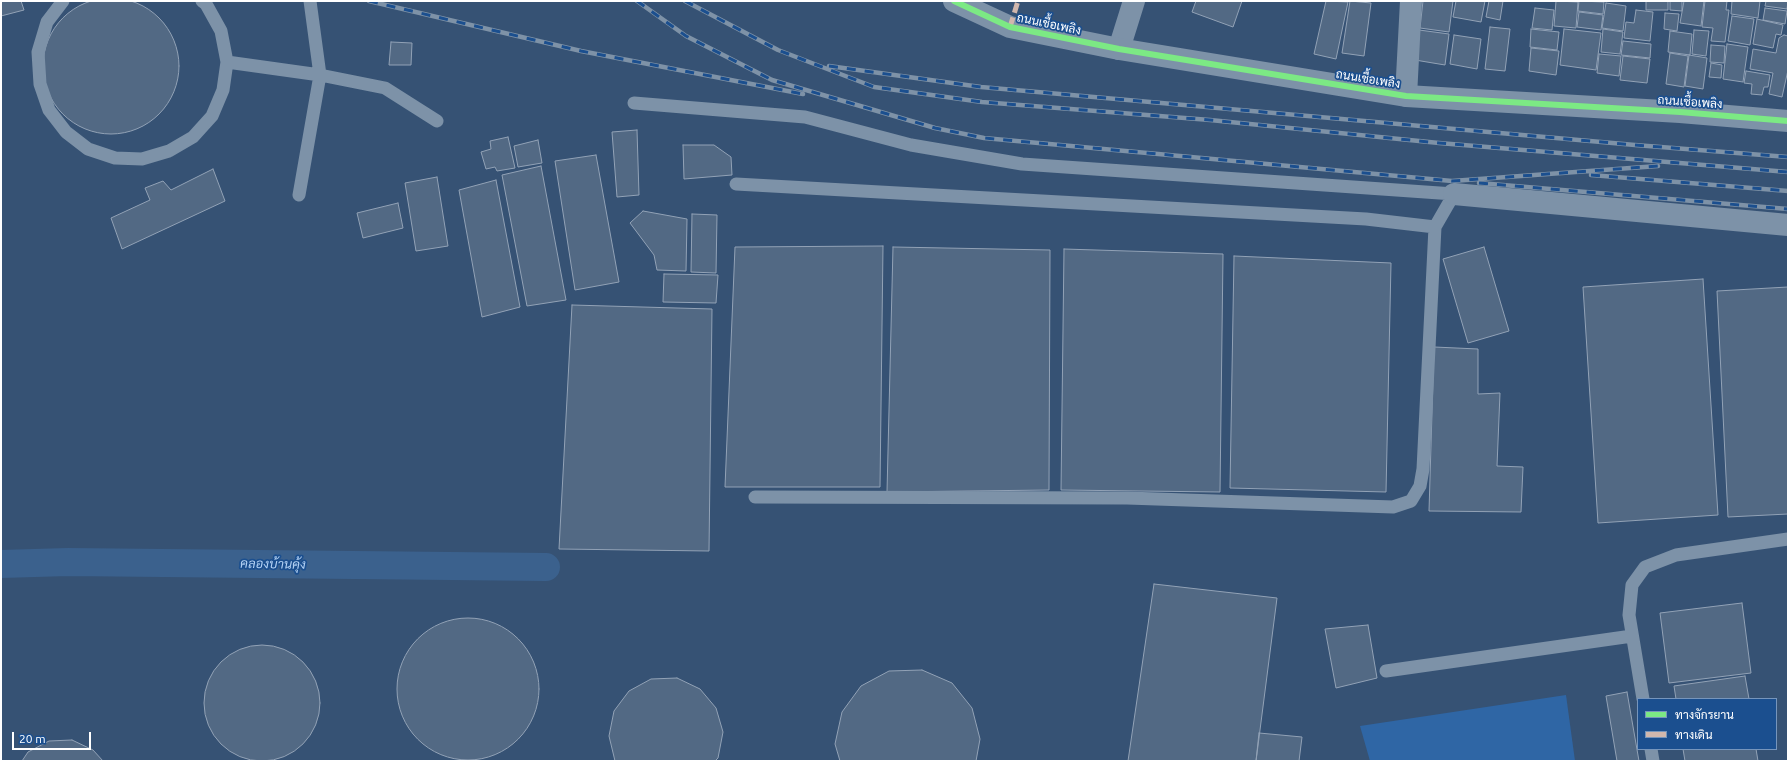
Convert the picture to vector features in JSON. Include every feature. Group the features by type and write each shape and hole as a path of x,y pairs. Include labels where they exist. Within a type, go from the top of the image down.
{"street":[{"name":"ถนนเชื้อเพลิง","path":"954,1 1010,27 1119,49 1406,96 1680,112 1788,120"},
{"path":"1119,49 1134,1"},
{"path":"1406,96 1411,1"},
{"path":"1454,194 1788,225"}],"lane":[{"path":"63,1 47,22 38,52 40,84 49,110 66,132 88,149 115,158 142,159 169,151 193,137 212,116 223,90 227,62 221,31 206,4 202,1"},
{"path":"299,195 320,75 310,1"},
{"path":"227,62 320,75 385,88 437,121"},
{"path":"634,103 805,117 911,145 1022,164 1454,194 1435,227 1422,469 1420,486 1410,500 1393,507 1127,498 755,497"},
{"path":"736,184 1358,219 1435,227"},
{"path":"1643,698 1628,615 1632,585 1645,567 1676,555 1788,539"},
{"path":"1386,671 1632,636"},
{"path":"1651,750 1653,761"}],"shaded area":[{"path":"1566,695 1575,761 1370,761 1360,726"}],"building":[{"path":"104,-1 131,1 143,6 159,18 171,34 176,46 179,66 176,86 171,98 159,114 143,126 131,131 111,134 91,131 79,126 63,114 51,98 46,86 43,66 46,46 51,34 63,18 79,6 91,1"},
{"path":"1,1 21,1 24,10 1,16"},
{"path":"1196,1 1242,1 1233,27 1192,12"},
{"path":"1326,1 1348,2 1336,59 1314,54"},
{"path":"1350,1 1371,3 1364,56 1342,53"},
{"path":"1423,1 1453,1 1449,32 1420,28"},
{"path":"1456,1 1485,1 1481,22 1453,17"},
{"path":"1489,1 1503,1 1500,20 1486,17"},
{"path":"1556,1 1578,2 1576,28 1554,26"},
{"path":"1579,1 1604,2 1603,14 1578,11"},
{"path":"1646,1 1668,1 1668,10 1646,10"},
{"path":"1670,1 1682,1 1682,11 1670,10"},
{"path":"1684,1 1704,1 1701,26 1680,23"},
{"path":"1705,1 1727,1 1726,10 1729,10 1725,42 1711,41 1713,28 1702,27"},
{"path":"1732,1 1760,1 1758,18 1731,14"},
{"path":"1766,1 1788,1 1787,9 1765,6"},
{"path":"1606,3 1626,6 1623,31 1602,28"},
{"path":"1535,8 1554,10 1552,30 1532,28"},
{"path":"1765,8 1787,11 1785,24 1763,20"},
{"path":"1636,10 1653,12 1650,41 1624,38 1626,22 1634,23"},
{"path":"1579,12 1603,15 1601,30 1577,27"},
{"path":"1665,13 1679,14 1677,31 1664,29"},
{"path":"1732,16 1754,19 1750,45 1728,41"},
{"path":"1757,19 1783,25 1781,35 1776,34 1773,48 1753,44"},
{"path":"1490,27 1510,29 1505,71 1485,69"},
{"path":"1531,29 1559,32 1557,50 1530,47"},
{"path":"1564,29 1601,33 1596,70 1560,65"},
{"path":"1603,29 1623,32 1620,54 1601,52"},
{"path":"1419,30 1449,34 1445,65 1415,60"},
{"path":"1694,30 1709,31 1706,56 1692,54"},
{"path":"1670,31 1692,34 1690,55 1668,52"},
{"path":"1454,35 1481,39 1477,69 1450,64"},
{"path":"1784,35 1788,36 1788,70 1782,97 1769,94 1773,73 1750,69 1753,49 1776,53 1779,38"},
{"path":"1623,41 1651,44 1650,58 1621,55"},
{"path":"391,42 412,43 411,65 389,65"},
{"path":"1727,44 1748,47 1743,82 1723,79"},
{"path":"1711,45 1725,46 1724,63 1710,62"},
{"path":"1531,48 1559,51 1556,75 1529,71"},
{"path":"1670,53 1688,56 1684,87 1666,84"},
{"path":"1599,54 1621,56 1619,76 1597,73"},
{"path":"1689,55 1707,58 1703,89 1685,86"},
{"path":"1623,56 1650,59 1647,83 1620,80"},
{"path":"1711,63 1722,65 1721,78 1709,77"},
{"path":"1746,71 1770,75 1768,87 1764,87 1762,95 1751,94 1752,84 1744,83"},
{"path":"637,130 639,195 617,197 612,132"},
{"path":"508,137 515,168 497,171 495,167 486,169 481,152 491,149 490,141"},
{"path":"538,140 542,163 518,167 514,146"},
{"path":"683,145 714,145 731,157 732,175 684,179"},
{"path":"596,155 619,282 575,290 555,161"},
{"path":"541,166 566,300 527,306 502,175"},
{"path":"213,169 225,201 122,249 111,218 150,200 145,188 163,181 171,190"},
{"path":"437,177 448,246 416,251 405,183"},
{"path":"496,180 520,307 482,317 459,190"},
{"path":"398,203 403,228 363,238 357,213"},
{"path":"643,211 687,219 686,271 657,270 654,255 630,223"},
{"path":"692,214 717,215 716,273 691,272"},
{"path":"883,246 880,487 725,487 735,247"},
{"path":"893,247 1050,250 1049,490 887,492"},
{"path":"1484,247 1509,331 1468,343 1443,259"},
{"path":"1064,249 1223,254 1220,492 1061,490"},
{"path":"1234,256 1391,263 1386,492 1230,488"},
{"path":"664,274 718,275 716,303 663,302"},
{"path":"1703,279 1718,515 1598,523 1583,287"},
{"path":"1788,287 1788,514 1728,517 1717,291"},
{"path":"572,305 712,309 709,551 559,549"},
{"path":"1434,347 1478,349 1478,394 1500,393 1497,466 1523,467 1521,512 1429,511"},
{"path":"1154,584 1277,598 1256,761 1128,761"},
{"path":"1742,603 1751,673 1669,683 1660,613"},
{"path":"461,618 475,618 489,621 501,626 513,634 523,644 534,662 538,675 538,703 534,716 523,734 513,744 501,752 489,757 475,760 461,760 447,757 435,752 423,744 413,734 405,722 400,710 397,696 397,682 400,668 405,656 413,644 423,634 435,626 447,621"},
{"path":"1368,625 1377,678 1336,688 1325,629"},
{"path":"262,645 273,646 284,650 303,662 315,681 319,692 319,714 315,725 303,744 284,756 273,760 262,761 251,760 240,756 221,744 209,725 205,714 204,703 205,692 209,681 221,662 240,650 251,646"},
{"path":"922,670 952,683 972,708 980,739 976,761 840,761 835,744 842,712 861,686 889,671"},
{"path":"1745,676 1749,698 1676,698 1674,686"},
{"path":"677,678 700,689 716,708 723,732 718,758 715,761 615,761 609,736 614,711 629,691 651,679"},
{"path":"1627,692 1639,761 1617,761 1606,696"},
{"path":"1259,733 1302,737 1299,761 1256,761"},
{"path":"72,740 93,750 103,761 22,761 28,752 49,741"},
{"path":"1683,750 1756,750 1758,761 1685,761"}],"waterway":[{"name":"คลองบ้านคุ้ง","path":"1,564 68,562 546,567"}],"railway":[{"path":"369,1 581,51 803,94"},
{"path":"637,1 686,36 772,80 935,128 984,138 1452,181 1658,166"},
{"path":"685,1 778,50 874,87 982,102 1210,120 1439,143 1788,172"},
{"path":"829,66 981,87 1635,145 1788,157"},
{"path":"1591,175 1788,191"},
{"path":"1479,183 1788,209"}],"marked path":[{"path":"1010,27 1018,1"}],"cycle path":[{"path":"954,1 1010,27 1119,49 1406,96 1680,112 1788,121"}]}
